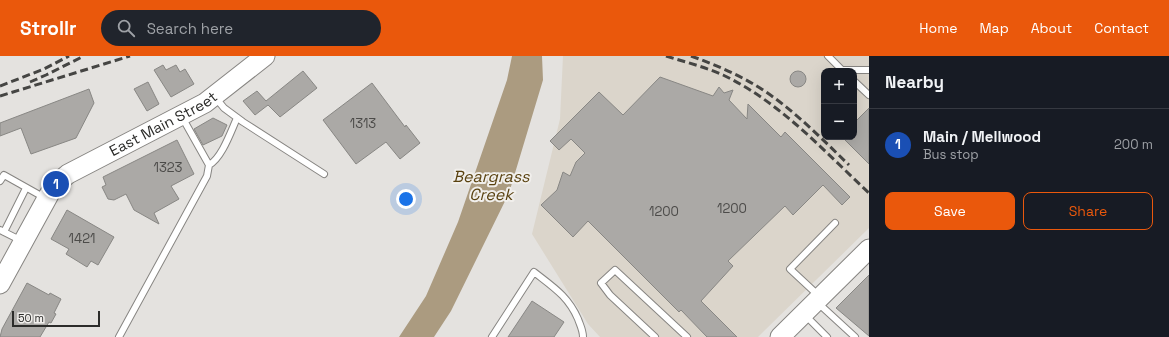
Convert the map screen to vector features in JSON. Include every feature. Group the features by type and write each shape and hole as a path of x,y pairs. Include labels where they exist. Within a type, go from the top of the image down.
{"main road":[{"name":"East Main Street","path":"51,192 68,174 205,103 265,56"},
{"path":"0,284 51,192"},
{"path":"780,337 869,249"}],"lane":[{"path":"828,56 840,68"},
{"path":"857,70 869,70"},
{"path":"857,84 869,95"},
{"path":"214,96 224,108 237,118 324,174"},
{"path":"119,337 207,176 209,165 182,116"},
{"path":"209,165 213,163 219,155 237,118"},
{"path":"0,181 4,175 26,188 51,192"},
{"path":"23,241 2,231 26,188"},
{"path":"836,223 790,268 856,337"},
{"path":"655,337 610,294 601,283 615,270 687,337"},
{"path":"492,337 534,272 563,294 573,309 583,332 583,337"},
{"path":"803,314 828,337"}],"shaded area":[{"path":"563,56 869,56 869,228 758,337 600,337 588,324 532,234 560,119"}],"water":[{"name":"Beargrass Creek","path":"512,56 542,56 543,80 509,193 451,311 434,337 399,337 426,296 458,222 507,80"}],"building":[{"path":"163,65 166,70 176,65 180,72 185,69 194,84 171,97 154,70"},
{"path":"303,71 317,88 280,117 268,105 255,115 243,101 257,91 266,101"},
{"path":"798,71 804,73 806,79 804,85 798,87 792,85 790,79 792,73"},
{"path":"660,77 713,96 719,87 724,93 733,90 729,100 747,119 748,104 781,137 785,132 850,197 842,205 823,185 793,215 785,206 728,261 733,266 701,301 737,337 707,337 681,310 679,312 588,221 573,237 541,205 557,190 563,172 570,176 576,162 585,153 571,139 559,150 550,141 599,92 623,115"},
{"path":"148,82 159,104 147,111 134,89"},
{"path":"372,83 405,127 406,125 420,143 400,159 386,142 356,164 323,120"},
{"path":"89,89 94,103 76,138 31,154 21,128 0,136 0,123"},
{"path":"869,108 869,164 845,140 857,140 857,120"},
{"path":"213,118 227,125 222,136 203,145 194,129"},
{"path":"177,140 194,174 171,186 179,199 154,213 159,224 134,210 126,194 114,200 108,199 102,187 106,185 103,177"},
{"path":"67,210 114,237 98,265 91,261 87,267 66,254 69,249 51,239"},
{"path":"869,275 869,336 836,308"},
{"path":"27,283 49,295 50,293 61,299 54,313 56,314 40,337 0,337 2,329"},
{"path":"532,301 564,322 554,337 508,337"}],"railway":[{"path":"0,86 44,69 69,56"},
{"path":"30,82 84,56"},
{"path":"0,96 130,56"},
{"path":"666,56 723,75 764,99 818,144 869,193"},
{"path":"691,56 728,71 775,98 818,135 849,165"}],"place":[{"name":"Main / Mellwood","path":"56,184"}]}
